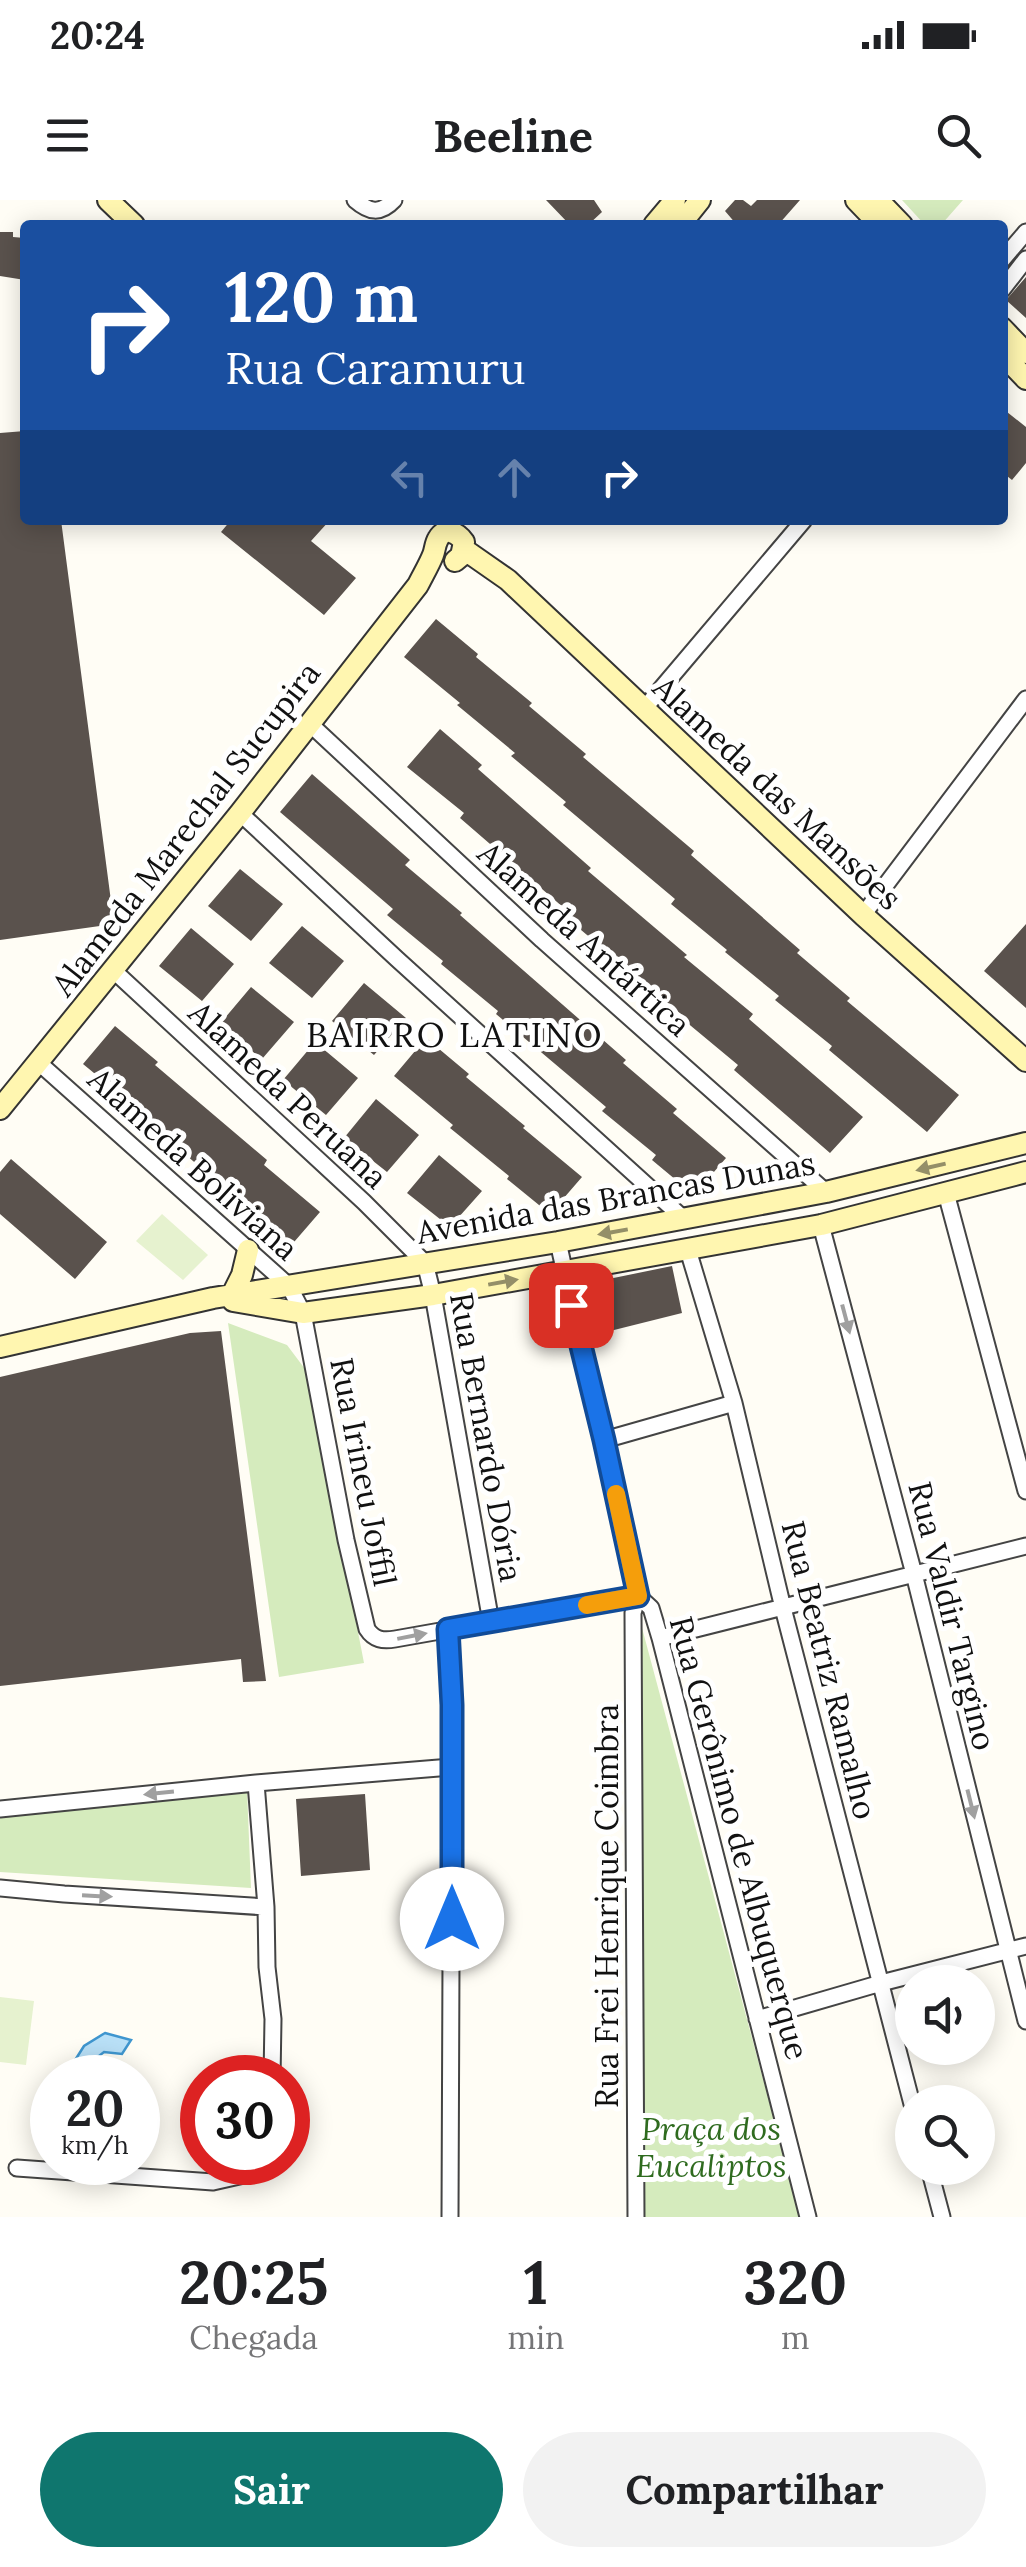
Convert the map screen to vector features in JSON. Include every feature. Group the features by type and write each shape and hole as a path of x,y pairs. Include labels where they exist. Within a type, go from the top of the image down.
{"main road":[{"path":"108,200 129,220"},
{"path":"658,220 675,200"},
{"path":"684,220 700,200"},
{"path":"856,200 875,220"},
{"path":"878,200 897,220"},
{"path":"1008,334 1026,353"},
{"path":"1008,360 1026,379"},
{"name":"Alameda das Mansões","path":"447,541 508,580 863,915 1026,1061"},
{"name":"Alameda Marechal Sucupira","path":"0,1108 240,813 418,585 447,541"},
{"name":"Avenida das Brancas Dunas","path":"0,1347 222,1297 558,1242 826,1192 1025,1143"},
{"name":"Avenida das Brancas Dunas","path":"222,1297 303,1313 433,1294 821,1225 1026,1172"},
{"path":"222,1297 242,1275 248,1250"}],"street":[{"path":"355,200 370,210 388,205"},
{"path":"1008,253 1026,232"},
{"path":"1008,282 1026,259"},
{"path":"643,710 800,525"},
{"path":"863,915 1026,699"},
{"name":"Alameda Antártica","path":"309,723 557,954 826,1192"},
{"path":"240,813 684,1219"},
{"name":"Alameda Peruana","path":"112,970 425,1263"},
{"name":"Alameda Boliviana","path":"38,1062 289,1286 303,1313"},
{"path":"946,1193 1026,1491"},
{"name":"Rua Valdir Targino","path":"821,1225 914,1574 1026,2022"},
{"name":"Rua Gerônimo de Albuquerque","path":"558,1242 638,1596 651,1608 660,1638 808,2217"},
{"name":"Rua Beatriz Ramalho","path":"688,1250 734,1404 907,2085"},
{"name":"Rua Bernardo Dória","path":"425,1263 491,1622"},
{"name":"Rua Irineu Joffil","path":"303,1313 346,1540 367,1628 376,1638 385,1640 448,1629"},
{"path":"604,1440 734,1404"},
{"path":"660,1638 1026,1546"},
{"path":"450,2217 448,1629 638,1596"},
{"name":"Rua Frei Henrique Coimbra","path":"636,2217 633,1613 638,1596"},
{"path":"0,1809 451,1767"},
{"path":"256,1784 272,2055"},
{"path":"0,1888 266,1907"},
{"path":"757,2019 1026,1946"},
{"path":"17,2168 180,2180"},
{"path":"934,2185 942,2217"}],"green space":[{"path":"902,200 963,200 945,220 920,220"},
{"path":"162,1214 208,1255 183,1280 136,1241"},
{"path":"228,1323 287,1345 308,1373 364,1663 279,1677"},
{"name":"Praça dos Eucaliptos","path":"638,1613 800,2217 643,2217"},
{"path":"247,1790 251,1888 0,1872 0,1815"},
{"path":"0,1997 34,2001 26,2065 0,2062"}],"water":[{"path":"105,2033 131,2040 122,2054 78,2055 84,2046"}],"building":[{"path":"546,200 594,200 602,212 593,220 565,220"},
{"path":"735,200 751,206 757,200 800,200 782,220 733,220 725,211"},
{"path":"0,232 13,232 13,237 20,238 20,279 0,276"},
{"path":"1026,277 1026,318 1008,298"},
{"path":"1008,413 1026,427 1026,463 1012,480 1008,477"},
{"path":"20,431 20,525 62,525 114,924 0,940 0,433"},
{"path":"227,525 325,525 311,541 356,578 324,615 221,532"},
{"path":"436,619 532,703 529,706 586,754 583,757 694,851 691,855 800,950 797,953 850,998 847,1001 959,1095 927,1132 829,1050 832,1046 775,1000 779,996 671,904 675,899 563,805 566,802 511,756 515,753 404,657"},
{"path":"440,729 482,765 478,769 591,868 588,871 753,1014 749,1019 863,1117 830,1153 734,1070 738,1065 681,1014 568,919 572,915 460,818 464,813 407,767"},
{"path":"312,774 410,860 405,865 626,1060 623,1063 677,1109 673,1113 726,1158 694,1195 652,1160 656,1155 602,1111 606,1107 387,915 393,909 280,812"},
{"path":"240,869 283,904 251,941 208,906"},
{"path":"1026,924 1026,1008 984,971"},
{"path":"302,926 344,961 312,998 269,963"},
{"path":"191,928 234,964 202,1001 159,966"},
{"path":"364,983 406,1018 374,1055 332,1021"},
{"path":"251,987 294,1022 262,1059 219,1025"},
{"path":"115,1026 320,1212 288,1249 245,1214 249,1209 83,1064"},
{"path":"426,1038 582,1177 550,1214 394,1076"},
{"path":"315,1042 358,1078 326,1115 283,1080"},
{"path":"376,1099 419,1135 387,1172 344,1138"},
{"path":"439,1155 482,1191 450,1227 407,1193"},
{"path":"11,1159 107,1242 75,1279 0,1214 0,1172"},
{"path":"672,1266 682,1313 602,1333 594,1282"},
{"path":"221,1331 266,1681 243,1682 241,1659 0,1686 0,1377 190,1333"},
{"path":"365,1794 370,1870 301,1876 296,1799"}],"slow traffic":[{"path":"587,1605 638,1596 616,1494"}],"district":[{"name":"BAIRRO LATINO","path":"455,1035"}],"route":[{"path":"452,1919 448,1629 638,1596 571,1305"}]}
